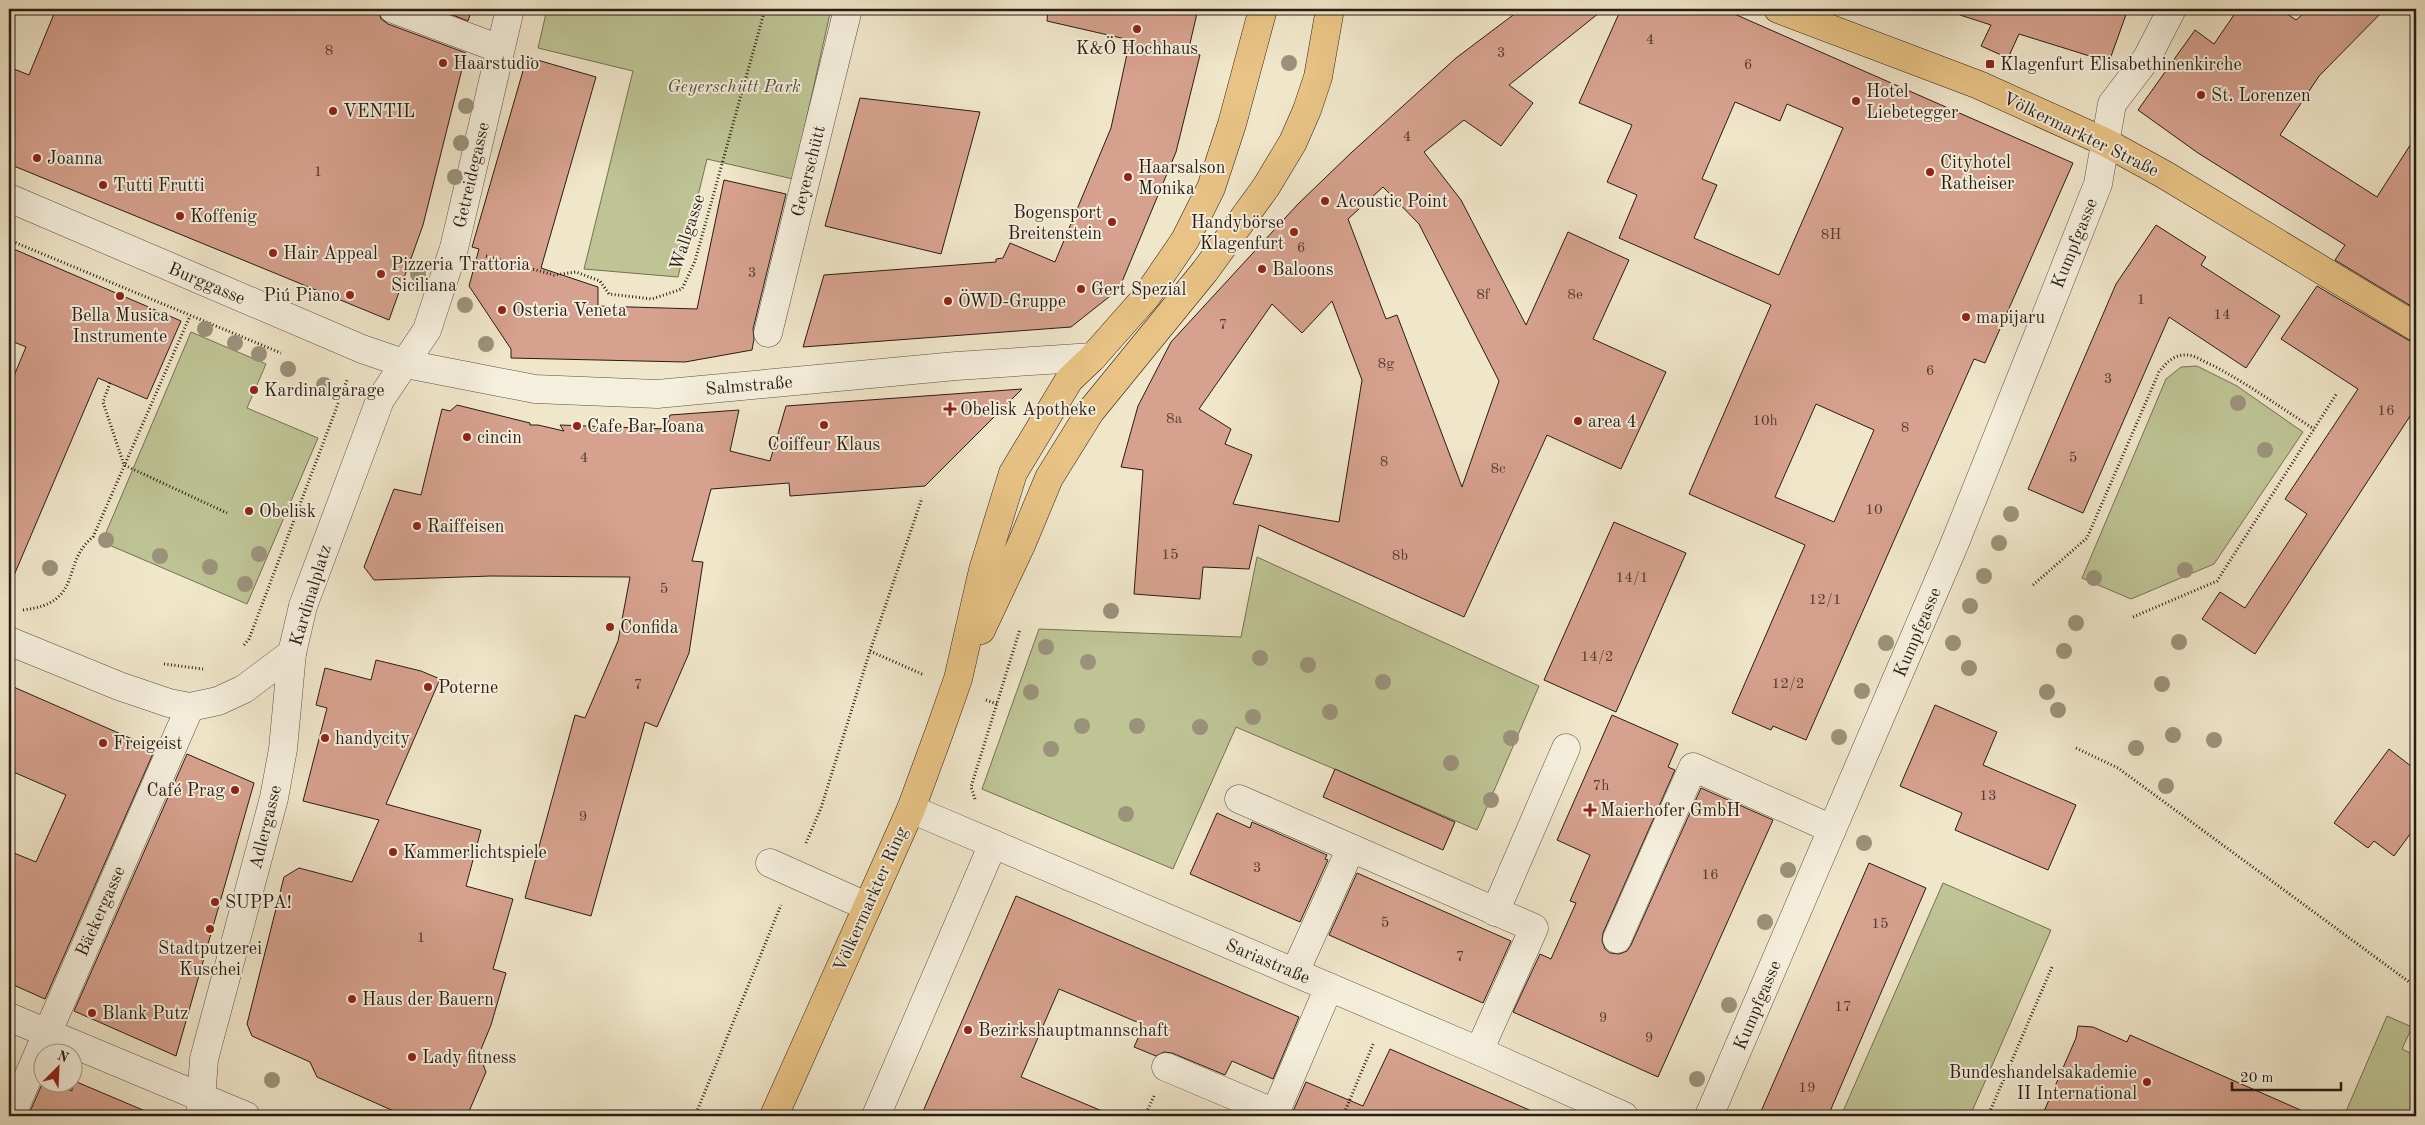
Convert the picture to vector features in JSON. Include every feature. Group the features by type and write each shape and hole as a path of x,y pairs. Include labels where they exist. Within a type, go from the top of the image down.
{"main road":[{"name":"Völkermarkter Ring","path":"774,1116 866,906 911,809 958,679 1022,543 1049,478 1090,412 1205,271 1266,187 1293,142 1307,110 1318,77 1330,9"},
{"name":"Völkermarkter Straße","path":"1778,9 1979,85 2105,142 2166,175 2416,327"},
{"name":"Völkermarkter Ring","path":"958,679 983,570 1013,474 1069,380 1093,357 1146,297 1184,240 1211,188 1232,124 1263,10"}],"street":[{"path":"393,9 500,49"},
{"name":"Getreidegasse","path":"406,364 427,330 454,248 510,9"},
{"name":"Geyerschütt","path":"768,333 848,9"},
{"name":"Kumpfgasse","path":"1709,1116 1954,545 2052,300 2098,184 2112,104 2147,58 2172,9"},
{"name":"Burggasse","path":"9,198 362,349 406,364"},
{"name":"Salmstraße","path":"406,364 535,389 657,394 956,366 1093,357"},
{"name":"Kardinalplatz","path":"9,641 119,686 190,707 218,701 244,689 292,652 303,606 365,436 380,400 406,364"},
{"name":"Adlergasse","path":"201,1107 204,1059 274,798 283,749 292,652"},
{"name":"Bäckergasse","path":"11,1116 190,707"},
{"path":"1495,912 1566,748"},
{"path":"1617,939 1693,767 1832,829"},
{"path":"1239,799 1534,928 1479,1051"},
{"name":"Sariastraße","path":"911,809 1479,1051 1624,1116"},
{"path":"876,1116 993,844"},
{"path":"1295,972 1351,848"},
{"path":"782,868 866,906"},
{"path":"1166,1067 1275,1113 1330,987"},
{"path":"9,1017 201,1107 246,1116"}],"path":[{"name":"Wallgasse","path":"454,248 554,275 576,272 600,281 609,294 652,299 682,289 695,261 765,9"},
{"path":"9,240 286,355"},
{"path":"25,615 16,611 40,608 63,594 85,544 93,537 190,316"},
{"path":"2033,585 2088,538 2159,372 2172,359 2188,355 2199,359 2240,380 2314,429"},
{"path":"243,646 249,639 348,381 339,377"},
{"path":"110,383 104,402 124,465 227,513"},
{"path":"2133,617 2216,580 2337,393"},
{"path":"695,1116 782,868 821,808 872,642 922,498"},
{"path":"162,664 204,669"},
{"path":"981,803 975,800 971,787 997,704"},
{"path":"2076,748 2118,768 2416,987"},
{"path":"1988,1116 2052,967"},
{"path":"1343,1116 1387,1012"}],"green space":[{"name":"Geyerschütt Park","path":"547,9 831,9 793,179 707,159 678,277 584,269 633,71 538,48"},
{"path":"191,332 266,364 247,408 318,438 247,604 102,542"},
{"path":"2197,366 2237,386 2303,432 2214,564 2131,599 2082,578 2166,379 2181,367"},
{"path":"1257,557 1539,686 1477,830 1236,727 1173,869 982,789 1039,629 1241,637"},
{"path":"1943,883 2051,930 1970,1116 1841,1116"},
{"path":"2387,1016 2412,1027 2402,1049 2416,1056 2416,1116 2388,1116 2375,1111 2374,1114 2379,1116 2344,1116"}],"building":[{"path":"56,9 378,9 381,19 388,24 466,53 423,225 389,320 9,164 9,67 29,75"},
{"path":"437,9 472,9 468,21"},
{"path":"1048,9 1198,9 1188,52 1200,55 1176,152 1119,289 1071,327 803,347 824,275 996,262 996,259 1003,258 1010,243 1055,262 1111,128 1130,40 1047,21"},
{"path":"1521,9 1604,9 1509,85 1533,103 1501,146 1464,120 1424,152 1461,200 1526,325 1568,232 1629,260 1593,339 1666,372 1621,469 1547,435 1464,617 1259,525 1249,569 1203,567 1200,599 1134,594 1143,470 1121,467 1138,406 1171,342 1298,204 1352,152 1456,58","holes":["1383,187 1419,224 1499,381 1462,487 1397,315 1386,319 1348,219","1332,301 1362,380 1339,522 1233,504 1252,455 1225,444 1231,429 1199,409 1272,304 1302,333"]},
{"path":"1621,9 1723,9 2073,163 1985,363 1974,359 1806,740 1773,726 1771,730 1732,713 1805,545 1689,494 1771,305 1619,238 1637,195 1607,182 1632,125 1579,103","holes":["1735,102 1780,121 1787,104 1843,128 1779,275 1694,238 1717,185 1702,179","1816,404 1874,430 1834,522 1775,497"]},
{"path":"1961,9 2128,9 2109,62 2019,34 2008,58 1981,46 1991,25 1960,15"},
{"path":"2238,9 2280,9 2296,20 2309,9 2385,9 2319,76 2280,135 2377,197 2416,136 2416,309 2335,260 2345,245 2198,153 2138,110 2195,30 2214,44"},
{"path":"527,57 596,77 541,268 598,287 598,306 697,309 724,180 786,194 753,329 752,350 685,362 511,358 511,349 469,286 479,249 472,247"},
{"path":"860,98 980,112 941,254 825,226"},
{"path":"2156,225 2206,257 2201,265 2280,316 2246,368 2169,317 2083,513 2028,489 2116,284"},
{"path":"9,247 181,321 147,399 98,378 9,587 9,388 26,347 9,340"},
{"path":"2317,286 2416,343 2416,407 2255,654 2202,619 2220,592 2245,608 2307,514 2285,499 2358,389 2281,339"},
{"path":"1022,389 925,486 790,496 789,483 711,489 692,561 703,562 689,653 657,727 645,722 591,916 525,898 575,715 585,718 618,641 630,577 491,576 374,580 364,567 394,489 421,495 442,409 450,411 457,405 530,423 530,425 564,431 560,425 666,429 670,415 739,410 730,451 770,461 786,406"},
{"path":"1614,522 1686,553 1616,712 1544,680"},
{"path":"376,660 421,671 440,679 386,804 481,830 466,886 513,899 493,969 506,973 491,1025 479,1054 486,1072 467,1116 405,1116 317,1077 310,1062 252,1036 247,1024 284,877 299,868 352,882 379,820 303,801 327,708 316,705 325,668 371,680"},
{"path":"9,685 155,749 45,999 9,983 9,851 36,862 66,795 9,770"},
{"path":"1935,705 1997,732 1983,765 2076,805 2048,870 1955,830 1962,813 1900,786"},
{"path":"1612,715 1678,744 1668,767 1675,770 1603,933 1602,941 1605,949 1610,953 1619,954 1627,951 1631,945 1701,788 1773,820 1658,1077 1513,1012 1540,954 1551,959 1576,903 1570,901 1590,855 1557,840"},
{"path":"2389,749 2416,770 2416,826 2394,856 2374,841 2368,848 2334,823"},
{"path":"187,754 254,783 176,1056 74,1011"},
{"path":"1335,769 1455,822 1443,850 1323,797"},
{"path":"1217,813 1250,828 1252,822 1327,855 1325,859 1328,860 1300,922 1190,874"},
{"path":"1869,863 1926,888 1828,1116 1759,1116"},
{"path":"1357,873 1511,941 1483,1003 1329,935"},
{"path":"1016,896 1299,1017 1273,1079 1232,1061 1225,1075 1172,1053 1164,1052 1156,1056 1134,1047 1144,1025 1059,989 1021,1077 1114,1116 921,1116"},
{"name":"Bundeshandelsakademie II International","path":"2078,1026 2093,1027 2127,1042 2130,1035 2314,1116 2042,1116 2076,1038"},
{"path":"1390,1049 1543,1116 1291,1116 1306,1082 1363,1106"},
{"path":"82,1084 157,1116 28,1116 39,1092 82,1092"}],"place":[{"name":"K&Ö Hochhaus","path":"1137,29"},
{"name":"Haarstudio","path":"443,63"},
{"name":"Klagenfurt Elisabethinenkirche","path":"1990,64"},
{"name":"St. Lorenzen","path":"2201,95"},
{"name":"Hotel Liebetegger","path":"1856,101"},
{"name":"VENTIL","path":"333,111"},
{"name":"Joanna","path":"37,158"},
{"name":"Cityhotel Ratheiser","path":"1930,172"},
{"name":"Haarsalson Monika","path":"1128,177"},
{"name":"Tutti Frutti","path":"103,185"},
{"name":"Acoustic Point","path":"1325,201"},
{"name":"Koffenig","path":"180,216"},
{"name":"Bogensport Breitenstein","path":"1112,222"},
{"name":"Handybörse Klagenfurt","path":"1294,232"},
{"name":"Hair Appeal","path":"273,253"},
{"name":"Baloons","path":"1262,269"},
{"name":"Pizzeria Trattoria Siciliana","path":"381,274"},
{"name":"Gert Spezial","path":"1081,289"},
{"name":"Piú Piano","path":"350,295"},
{"name":"Bella Musica Instrumente","path":"120,296"},
{"name":"ÖWD-Gruppe","path":"948,301"},
{"name":"Osteria Veneta","path":"502,310"},
{"name":"mapijaru","path":"1966,317"},
{"name":"Kardinalgarage","path":"254,390"},
{"name":"Obelisk Apotheke","path":"950,409"},
{"name":"area 4","path":"1578,421"},
{"name":"Coiffeur Klaus","path":"824,425"},
{"name":"Cafe Bar Ioana","path":"577,426"},
{"name":"cincin","path":"467,437"},
{"name":"Obelisk","path":"249,511"},
{"name":"Raiffeisen","path":"417,526"},
{"name":"Confida","path":"610,627"},
{"name":"Poterne","path":"428,687"},
{"name":"handycity","path":"325,738"},
{"name":"Freigeist","path":"103,743"},
{"name":"Café Prag","path":"235,790"},
{"name":"Maierhofer GmbH","path":"1590,810"},
{"name":"Kammerlichtspiele","path":"393,852"},
{"name":"SUPPA!","path":"215,902"},
{"name":"Stadtputzerei Kuschei","path":"210,929"},
{"name":"Haus der Bauern","path":"352,999"},
{"name":"Blank Putz","path":"92,1013"},
{"name":"Bezirkshauptmannschaft","path":"968,1030"},
{"name":"Lady fitness","path":"412,1057"},
{"name":"Bundeshandelsakademie II International","path":"2147,1082"}]}
